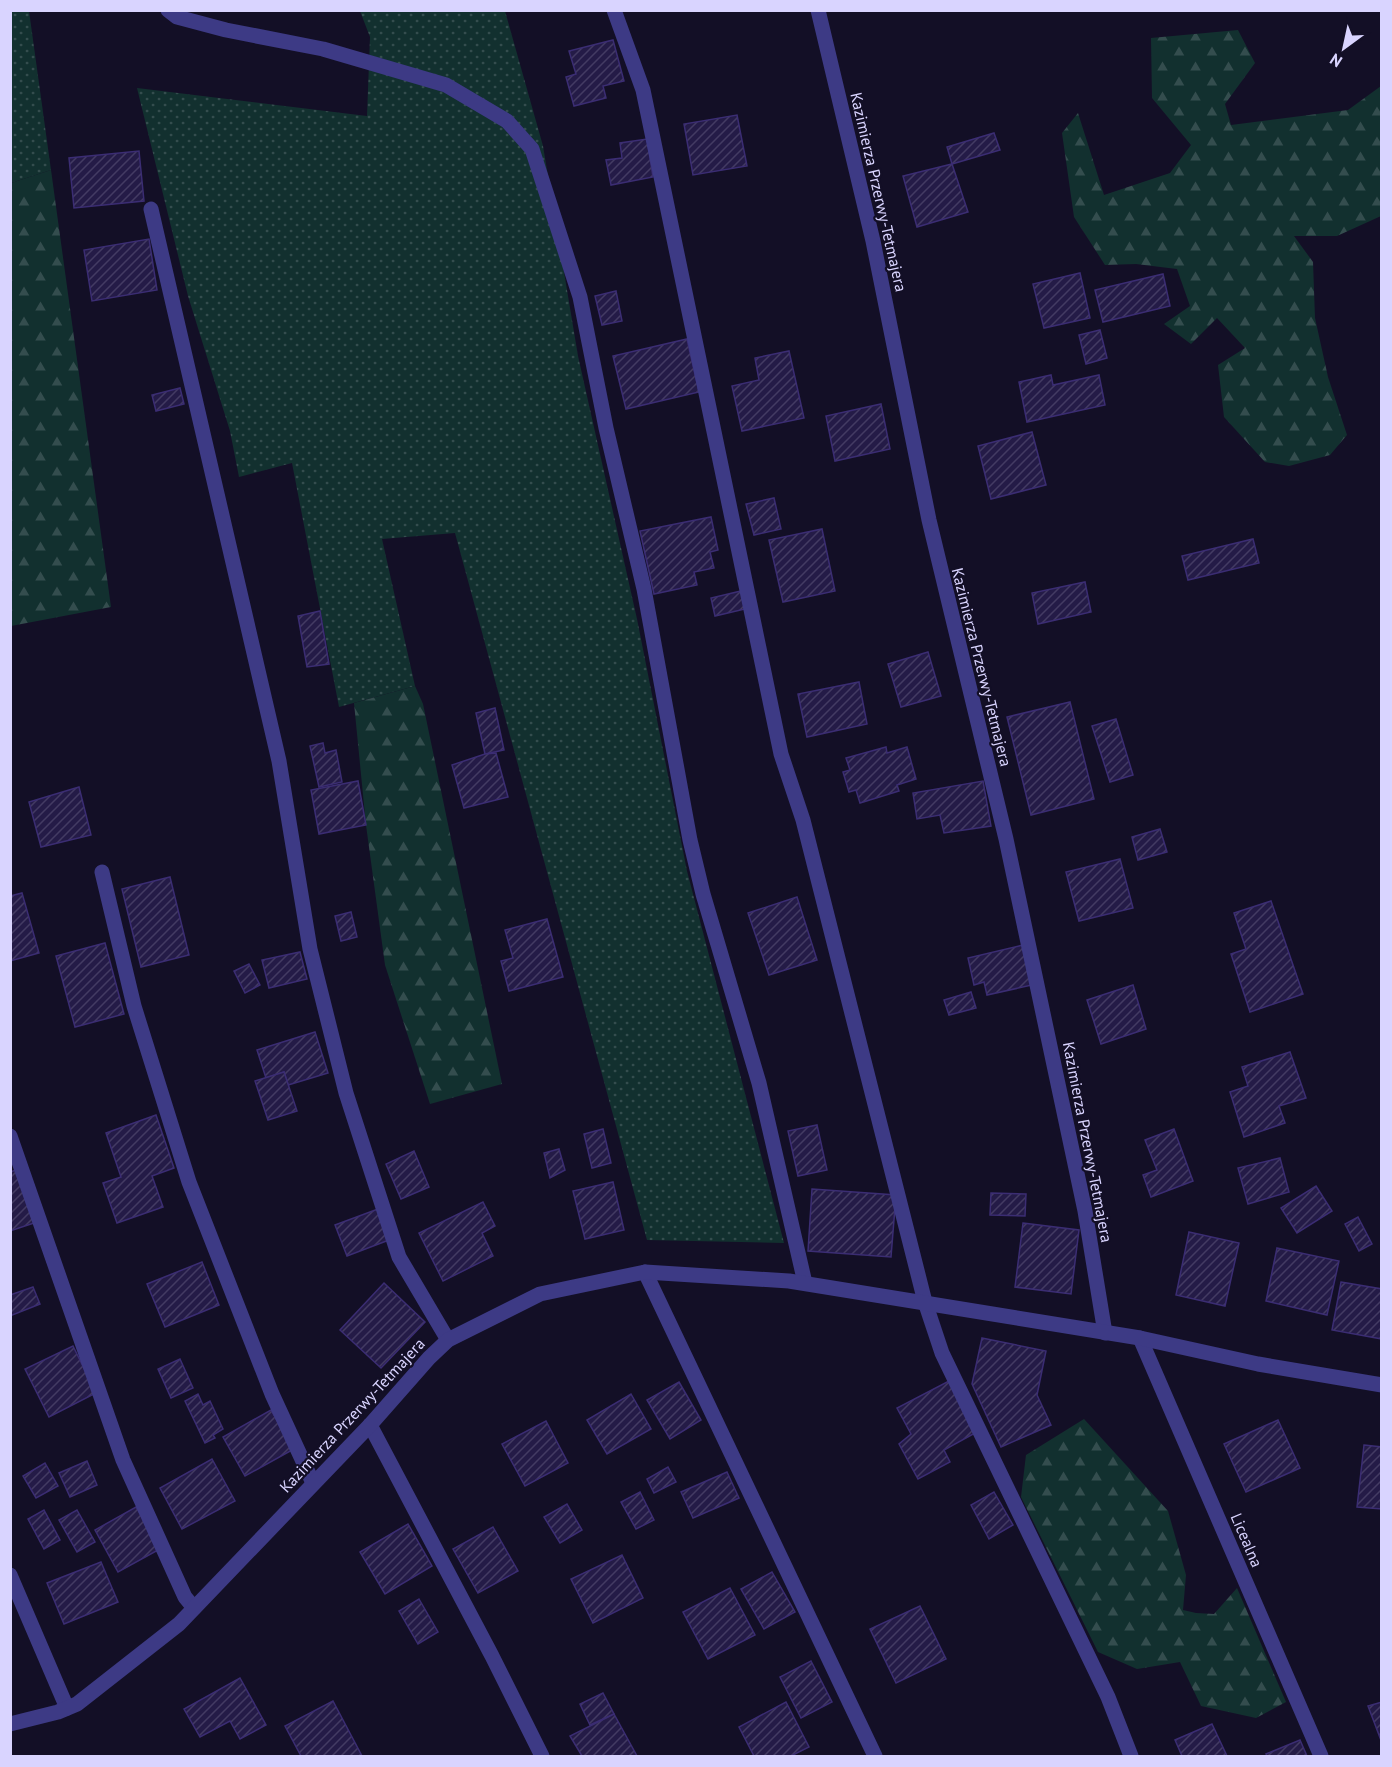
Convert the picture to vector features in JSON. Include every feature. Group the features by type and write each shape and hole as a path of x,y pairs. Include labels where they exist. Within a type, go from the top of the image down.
{"street":[{"path":"168,10 177,17 226,30 324,49 446,85 507,121 532,149 580,297 606,428 644,589 690,840 703,894 759,1083 805,1283"},
{"path":"614,10 643,90 781,754 803,820 925,1302 942,1353 1108,1698 1131,1756"},
{"name":"Kazimierza Przerwy-Tetmajera","path":"818,10 873,241 929,520 1009,851 1085,1211 1105,1333"},
{"path":"151,209 279,761 310,949 346,1093 399,1257 448,1340"},
{"path":"102,872 134,1006 189,1182 272,1394 313,1483"},
{"path":"10,1136 123,1460 185,1597 194,1608"},
{"path":"645,1272 875,1756"},
{"name":"Kazimierza Przerwy-Tetmajera","path":"10,1724 77,1704 179,1624 370,1425 429,1358 448,1340 540,1294 645,1272 789,1281 1140,1338 1258,1364 1382,1385"},
{"name":"Licealna","path":"1140,1338 1321,1756"},
{"path":"370,1425 542,1756"},
{"path":"10,1575 67,1708"}],"green space":[{"path":"10,11 29,11 51,170 11,183"},
{"path":"360,11 505,11 543,146 578,356 637,619 687,871 784,1243 647,1240 455,533 382,539 415,686 339,707 292,463 239,477 230,431 188,296 137,88 367,116 370,37"},
{"path":"1238,30 1255,63 1225,104 1231,125 1348,110 1381,86 1381,216 1337,236 1294,236 1313,262 1315,318 1328,377 1347,435 1330,455 1289,466 1265,462 1224,417 1218,365 1245,348 1217,318 1191,344 1164,324 1190,306 1177,269 1136,264 1105,265 1074,217 1062,133 1078,113 1104,195 1170,173 1191,145 1152,98 1151,38"},
{"path":"51,170 111,607 11,626 11,183"},
{"path":"415,686 423,704 502,1084 430,1104 385,965 366,825 354,703"},
{"path":"1084,1419 1168,1511 1186,1575 1183,1610 1214,1614 1237,1588 1286,1702 1256,1718 1201,1706 1180,1662 1137,1669 1098,1652 1021,1497 1026,1455"}],"building":[{"path":"613,40 624,81 603,86 606,98 574,106 566,77 576,74 569,51"},
{"path":"737,115 747,166 693,175 684,124"},
{"path":"994,133 1000,150 952,164 947,147"},
{"path":"647,139 653,177 611,185 606,160 622,158 620,143"},
{"path":"139,151 144,201 74,208 69,158"},
{"path":"952,164 968,212 917,227 903,176"},
{"path":"149,239 157,290 92,301 84,250"},
{"path":"1080,273 1090,318 1044,328 1033,284"},
{"path":"1163,274 1170,306 1103,322 1095,290"},
{"path":"616,291 622,321 602,325 595,296"},
{"path":"1100,330 1107,358 1086,364 1079,335"},
{"path":"687,339 699,392 626,409 613,356"},
{"path":"789,351 804,418 742,431 732,386 759,380 755,358"},
{"path":"1051,375 1053,385 1099,375 1105,405 1027,422 1019,382"},
{"path":"180,388 184,404 156,411 152,395"},
{"path":"881,404 890,449 835,461 826,416"},
{"path":"1032,432 1046,485 991,499 978,446"},
{"path":"774,498 781,529 754,535 746,504"},
{"path":"711,517 718,550 710,552 714,568 694,572 697,585 654,594 640,531"},
{"path":"822,529 835,591 783,602 769,540"},
{"path":"1253,539 1259,563 1188,580 1182,556"},
{"path":"1085,582 1091,612 1038,624 1032,593"},
{"path":"741,591 745,609 715,616 711,598"},
{"path":"320,611 329,664 307,667 298,616"},
{"path":"928,652 941,696 901,707 888,664"},
{"path":"859,682 867,724 807,737 798,694"},
{"path":"1070,702 1094,799 1031,815 1007,717"},
{"path":"495,708 504,750 485,754 476,713"},
{"path":"1116,719 1133,775 1110,782 1092,726"},
{"path":"323,743 325,753 336,750 342,782 319,787 310,746"},
{"path":"886,747 887,753 907,747 916,779 897,785 899,791 860,803 856,790 849,792 843,772 850,770 846,758"},
{"path":"496,753 508,797 464,808 452,765 485,754"},
{"path":"358,781 366,825 319,834 311,790"},
{"path":"983,781 991,826 944,833 940,815 917,819 913,793"},
{"path":"79,787 91,835 41,847 29,802"},
{"path":"1160,829 1167,852 1138,860 1132,837"},
{"path":"1120,859 1133,908 1079,921 1066,872"},
{"path":"170,877 189,955 141,967 122,889"},
{"path":"22,893 39,953 10,961 10,896"},
{"path":"797,897 817,960 769,975 748,913"},
{"path":"1271,901 1303,994 1250,1012 1231,954 1246,949 1234,913"},
{"path":"351,912 357,937 341,941 335,916"},
{"path":"547,919 563,977 509,991 501,961 513,958 505,930"},
{"path":"105,943 124,1014 75,1027 56,956"},
{"path":"1023,945 1032,985 987,995 984,982 974,985 968,958"},
{"path":"300,952 307,979 269,988 262,960"},
{"path":"249,964 260,985 245,993 234,971"},
{"path":"1133,985 1146,1029 1101,1044 1087,1000"},
{"path":"971,992 976,1008 949,1015 944,1000"},
{"path":"315,1032 328,1073 288,1085 284,1072 266,1078 257,1050"},
{"path":"1290,1052 1306,1098 1279,1106 1285,1123 1244,1137 1230,1092 1248,1086 1242,1067"},
{"path":"284,1072 297,1111 268,1120 255,1081"},
{"path":"156,1115 174,1168 152,1176 163,1207 117,1223 103,1183 121,1177 106,1133"},
{"path":"817,1125 827,1170 798,1176 788,1131"},
{"path":"603,1129 611,1163 592,1168 584,1134"},
{"path":"1174,1129 1193,1181 1151,1197 1143,1175 1157,1170 1145,1140"},
{"path":"559,1149 565,1170 550,1178 544,1153"},
{"path":"414,1151 429,1187 401,1199 386,1164"},
{"path":"1280,1158 1289,1192 1248,1204 1238,1168"},
{"path":"16,1170 34,1223 10,1231 10,1172"},
{"path":"613,1182 624,1230 585,1239 573,1191"},
{"path":"1316,1186 1332,1211 1297,1233 1281,1208"},
{"path":"812,1189 896,1195 891,1257 808,1251"},
{"path":"991,1193 1026,1194 1025,1216 990,1215"},
{"path":"483,1202 495,1226 482,1233 493,1256 443,1281 419,1233"},
{"path":"378,1209 389,1240 347,1256 335,1225"},
{"path":"1358,1217 1372,1244 1359,1251 1345,1224"},
{"path":"1023,1223 1079,1230 1071,1294 1015,1287"},
{"path":"1189,1232 1239,1243 1225,1306 1176,1295"},
{"path":"1277,1248 1339,1261 1327,1315 1266,1301"},
{"path":"202,1262 219,1305 165,1327 147,1284"},
{"path":"1341,1282 1382,1289 1382,1339 1332,1330"},
{"path":"384,1283 425,1322 381,1368 340,1330"},
{"path":"33,1287 40,1304 10,1316 10,1295"},
{"path":"982,1338 1046,1351 1037,1395 1051,1425 1001,1447 972,1384"},
{"path":"73,1346 96,1393 49,1417 25,1369"},
{"path":"180,1359 193,1388 171,1398 158,1369"},
{"path":"949,1381 977,1432 944,1450 950,1462 918,1479 899,1444 911,1434 897,1408"},
{"path":"679,1382 701,1420 670,1439 647,1400"},
{"path":"198,1394 203,1405 210,1401 223,1429 213,1435 215,1438 205,1443 185,1401"},
{"path":"631,1394 651,1429 607,1454 587,1420"},
{"path":"271,1410 294,1449 245,1476 223,1437"},
{"path":"1278,1420 1300,1468 1246,1492 1224,1444"},
{"path":"546,1421 568,1463 525,1486 502,1444"},
{"path":"1364,1445 1382,1447 1382,1509 1357,1507"},
{"path":"212,1459 235,1501 182,1529 160,1488"},
{"path":"87,1461 97,1485 70,1497 59,1473"},
{"path":"45,1463 58,1486 36,1498 23,1476"},
{"path":"668,1467 676,1482 654,1493 647,1479"},
{"path":"727,1472 739,1498 693,1518 681,1492"},
{"path":"640,1492 654,1520 636,1529 621,1502"},
{"path":"994,1492 1013,1525 989,1539 971,1505"},
{"path":"567,1504 582,1530 560,1543 544,1517"},
{"path":"136,1507 160,1549 118,1572 95,1530"},
{"path":"44,1510 60,1540 44,1549 28,1519"},
{"path":"77,1510 95,1542 77,1552 59,1520"},
{"path":"408,1524 432,1566 385,1594 360,1552"},
{"path":"493,1527 518,1571 478,1593 453,1549"},
{"path":"622,1555 643,1598 593,1623 571,1579"},
{"path":"101,1562 118,1602 64,1624 47,1583"},
{"path":"772,1572 795,1612 764,1629 741,1589"},
{"path":"730,1588 755,1635 708,1659 683,1612"},
{"path":"419,1599 438,1632 418,1644 399,1611"},
{"path":"920,1606 946,1659 896,1683 870,1629"},
{"path":"811,1661 832,1702 801,1718 780,1677"},
{"path":"240,1678 266,1725 240,1739 230,1721 200,1737 184,1709"},
{"path":"603,1693 614,1714 590,1725 580,1704"},
{"path":"333,1701 362,1756 301,1756 285,1726"},
{"path":"786,1702 809,1747 791,1756 754,1756 739,1727"},
{"path":"1382,1702 1382,1743 1368,1706"},
{"path":"614,1714 637,1756 582,1756 570,1736"},
{"path":"1212,1724 1227,1756 1182,1756 1175,1740"},
{"path":"1300,1740 1307,1756 1267,1756 1266,1754"}]}
